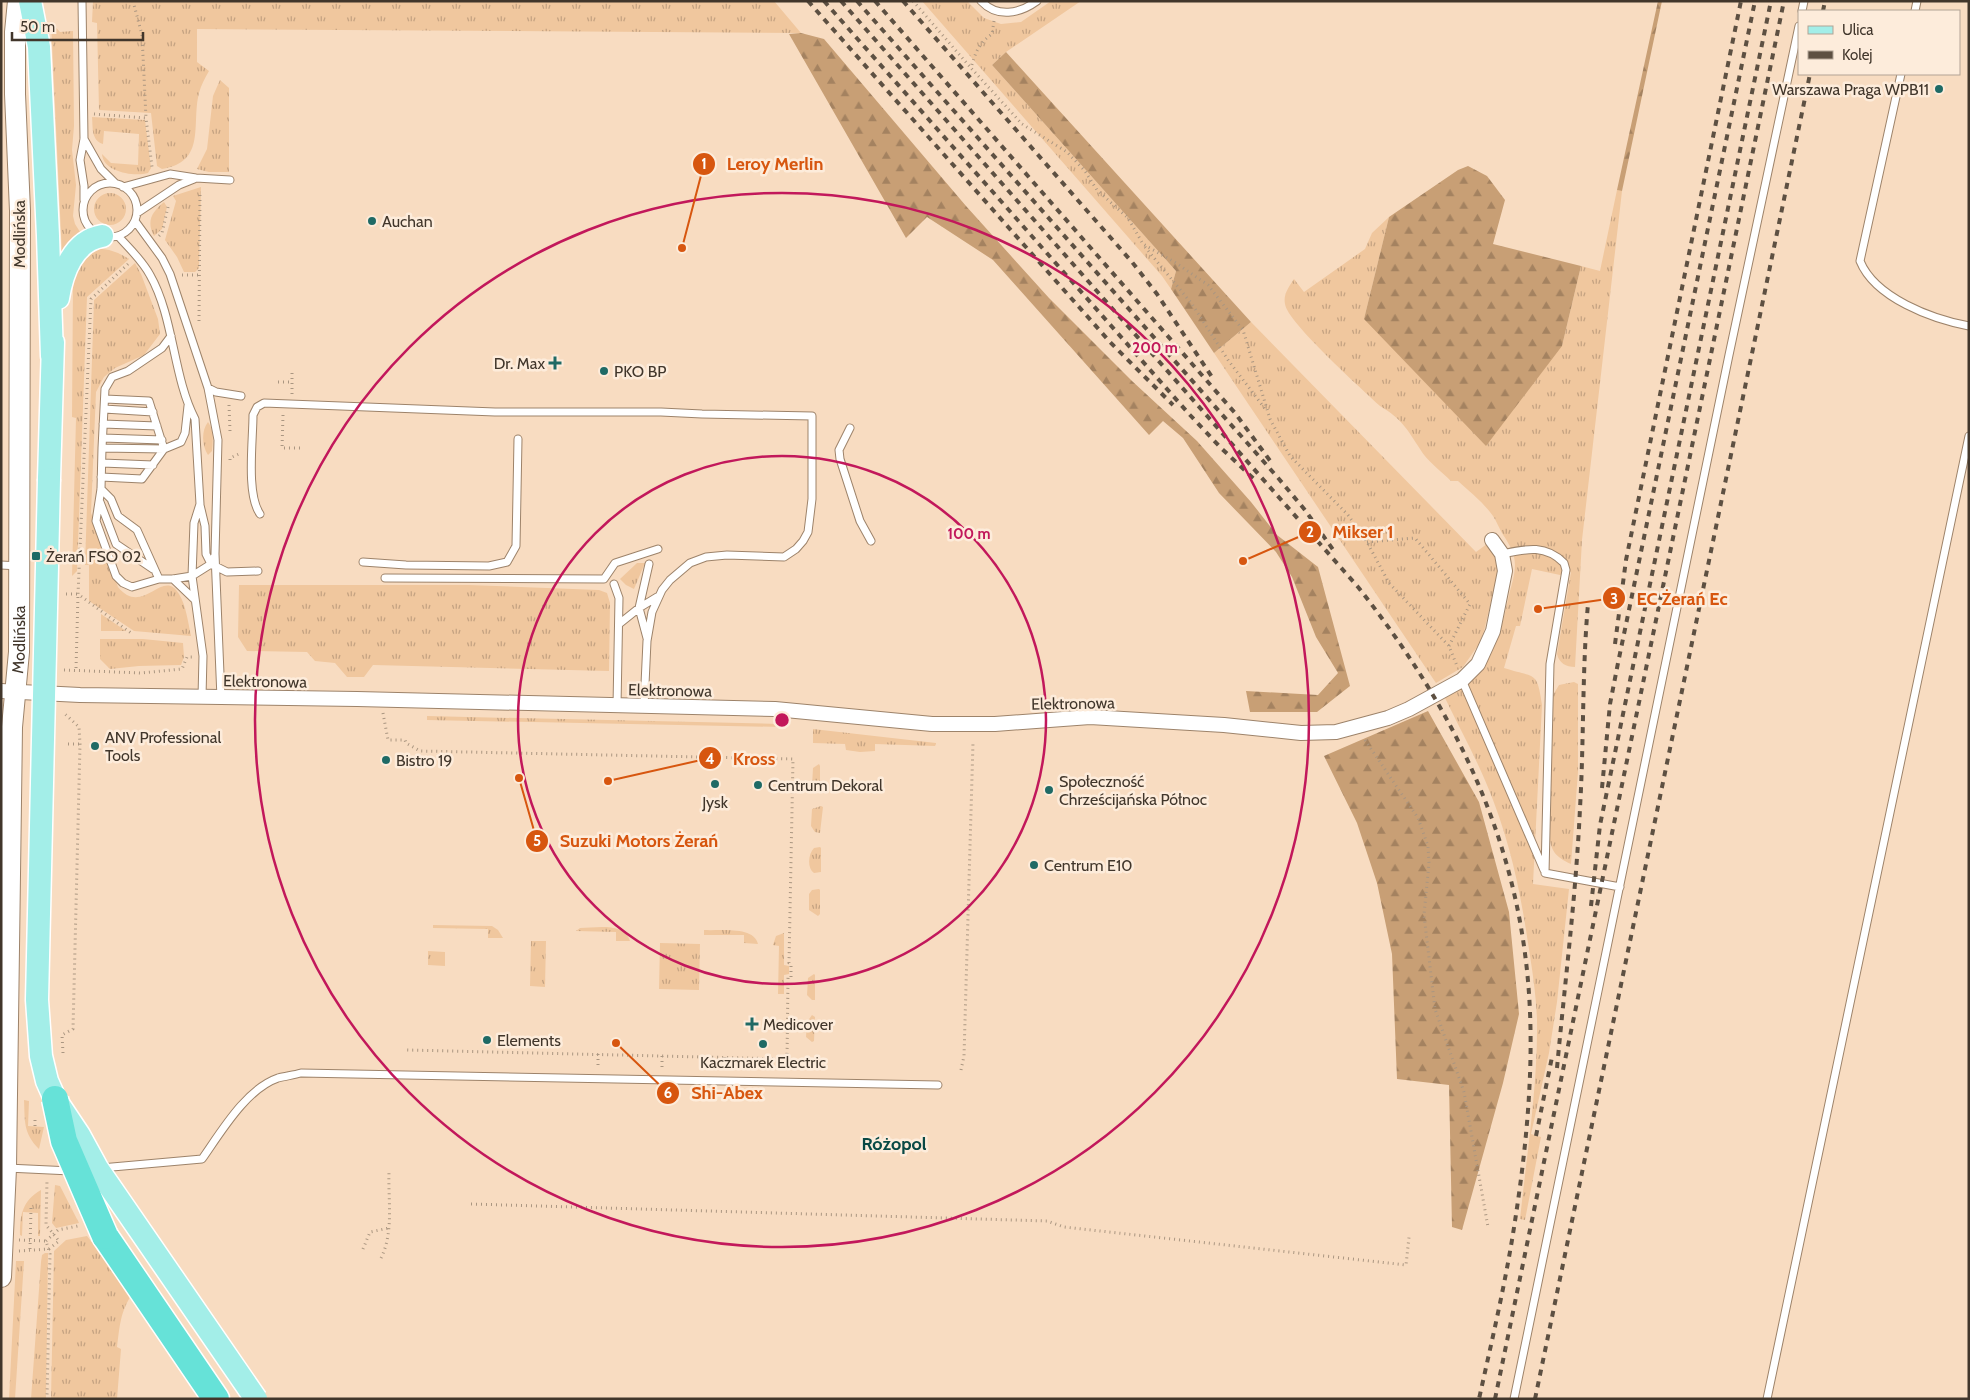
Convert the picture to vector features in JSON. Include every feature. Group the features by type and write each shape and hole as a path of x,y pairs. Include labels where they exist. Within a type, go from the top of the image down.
{"highway":[{"path":"55,1099 64,1141 106,1236 216,1399"}],"main road":[{"name":"Modlińska","path":"1,1277 12,727 8,691 19,652 10,566 20,211 15,94 15,32 18,1"},
{"path":"30,1 39,47 52,356 37,1000 42,1056 47,1080 55,1099 114,1192 256,1399"},
{"path":"52,356 56,311 63,276 69,262 81,247 93,238 110,236"}],"street":[{"path":"1492,540 1502,554"},
{"name":"Elektronowa","path":"8,691 202,698 357,699 774,709 932,724 995,724 1090,717 1224,725 1301,733 1336,732 1388,718 1409,710 1462,680 1478,664 1493,631 1505,571 1502,554"}],"lane":[{"path":"82,1 84,139 80,160 84,186 82,209 87,226 94,232 110,236 136,256 150,274 171,336 188,406 195,419 200,504 205,526 206,554 213,566 227,572 258,570"},
{"path":"981,1 986,7 996,11 1014,12 1022,10 1037,1"},
{"path":"1514,1399 1798,31"},
{"path":"1901,75 1860,261 1869,277 1886,292 1905,304 1941,319 1969,326"},
{"path":"84,139 101,169 134,197 137,213 135,221 130,228 110,236"},
{"path":"84,200 96,186 110,183 120,185 170,174 230,180"},
{"path":"137,213 164,194 196,178"},
{"path":"135,221 151,242 170,274 208,388 218,440 215,554 213,566 221,698"},
{"path":"171,336 162,348 128,371 112,377 105,389 101,489 96,521 116,576 123,583 132,587 158,579 173,580 192,576 213,566"},
{"path":"208,388 216,392 241,396"},
{"path":"101,477 142,479 164,449 149,401 104,398"},
{"path":"260,514 254,506 252,493 253,415 257,407 264,403 495,412 661,412 812,416 812,499 808,532 796,549 784,557 727,555 706,557 690,563 678,571 658,597 652,612 648,641 644,706"},
{"path":"102,448 164,449 181,442 188,406"},
{"path":"104,409 153,412"},
{"path":"103,424 157,426"},
{"path":"850,428 839,450 840,460 860,521 871,541"},
{"path":"1767,1399 1969,436"},
{"path":"102,438 162,440"},
{"path":"363,562 406,565 489,566 508,562 516,546 518,439"},
{"path":"102,463 153,465"},
{"path":"101,489 111,499 118,516 137,530 158,579"},
{"path":"99,500 116,544 154,570"},
{"path":"200,504 194,523 192,576 203,656 202,698"},
{"path":"1502,554 1530,548 1549,551 1564,563 1566,570 1550,664 1546,873"},
{"path":"385,578 604,578 615,563 658,549"},
{"path":"648,641 639,608 649,564"},
{"path":"173,580 195,600"},
{"path":"614,584 619,598 617,706"},
{"path":"619,624 639,608 658,597"},
{"path":"1462,680 1546,873"},
{"path":"1546,873 1620,887"},
{"path":"92,1169 202,1159 232,1116 256,1092 277,1079 301,1073 938,1086"},
{"path":"3,1168 83,1170"}],"path":[{"path":"133,1 142,36 146,118 153,170 156,177"},
{"path":"913,1 1022,124 1067,152 1085,171 1098,190 1128,218 1143,244 1192,304 1228,360 1268,414 1290,456 1348,515 1367,542 1389,583 1449,646 1462,680"},
{"path":"971,68 982,41 992,34 996,11"},
{"path":"94,105 94,114 146,118"},
{"path":"151,242 162,233 169,205 164,194"},
{"path":"199,328 200,194"},
{"path":"1143,244 1176,263 1208,285 1243,330 1268,414"},
{"path":"76,669 91,299 136,256"},
{"path":"292,373 292,392"},
{"path":"278,382 292,382"},
{"path":"226,394 229,404 230,432"},
{"path":"283,419 282,448 300,448"},
{"path":"230,458 241,454 242,449"},
{"path":"230,450 230,468"},
{"path":"1367,542 1415,538 1470,604 1449,646"},
{"path":"78,594 131,633"},
{"path":"63,1059 62,1035 73,1029 80,744 79,727 65,714 64,669 141,673 182,669 187,657 203,656"},
{"path":"384,721 388,740 406,740 406,743 420,751 793,759 789,963 791,964 791,977 788,977 786,1059 407,1050"},
{"path":"1356,727 1418,818 1428,846 1429,863 1424,915 1435,1009 1464,1092 1488,1227"},
{"path":"961,1070 964,1056 973,742"},
{"path":"68,744 80,744"},
{"path":"598,1054 598,1065"},
{"path":"662,1056 662,1066"},
{"path":"725,1057 725,1068"},
{"path":"757,1068 758,1058"},
{"path":"16,1251 49,1249 59,1241 46,1225 47,1170"},
{"path":"381,1258 386,1248 391,1210 390,1172"},
{"path":"471,1204 1047,1221 1064,1227 1406,1265 1409,1238"},
{"path":"30,1250 31,1208"},
{"path":"363,1249 370,1232 389,1228"},
{"path":"17,1240 46,1241 49,1249 51,1260 47,1399"}],"green space":[{"path":"93,1 774,1 801,33 197,29 197,62 209,71 199,93 194,140 186,159 176,165 162,169 157,166 151,113 99,110 97,23 92,22"},
{"path":"922,1 967,1 984,18 1001,24 1021,22 1051,1 1081,1 1006,52 992,65 1176,271 1171,289 1162,276"},
{"path":"1658,1 1662,1 1622,191 1617,190"},
{"path":"51,22 60,32 73,31 74,126 72,150 76,185 73,216 75,224 82,235 62,255"},
{"path":"801,33 824,39 966,206 1049,298 1132,381 1197,441 1251,502 1277,535 1318,567 1350,686 1317,712 1250,712 1246,691 1318,695 1338,673 1316,637 1292,577 1276,552 1219,493 1183,438 1163,421 1149,435 993,260 927,217 906,238 789,34"},
{"path":"1006,52 1251,322 1214,353 1171,289 1176,271 992,65"},
{"path":"220,80 229,88 229,172 209,172 197,169 207,149 213,96"},
{"path":"92,117 145,120 151,168 148,173 120,172 108,165 102,154 111,163 138,165 139,134 104,131 103,144 96,140"},
{"path":"1468,166 1487,176 1505,200 1493,244 1581,266 1562,346 1486,446 1364,319 1389,217 1458,170"},
{"path":"201,187 199,268 195,272 184,272 177,257 165,240 176,201 173,196"},
{"path":"1617,190 1622,191 1582,540 1575,667 1563,664 1557,654 1571,572 1564,570 1560,575 1532,569 1520,626 1516,626 1504,668 1533,677 1538,686 1542,705 1533,884 1569,889 1557,1002 1549,1053 1531,1134 1541,1137 1525,1220 1520,1219 1532,1119 1537,1044 1535,991 1531,962 1519,889 1499,818 1482,774 1445,698 1473,679 1490,656 1501,627 1514,576 1514,557 1494,518 1485,507 1458,481 1451,481 1434,466 1399,420 1380,406 1311,340 1289,313 1285,304 1285,297 1294,279 1304,292 1365,249 1372,233 1389,217 1364,319 1562,346 1581,266 1600,271"},
{"path":"110,193 122,197 126,209 122,221 110,225 98,221 94,209 98,197"},
{"path":"164,202 167,207 162,229 154,236 150,221 153,213"},
{"path":"99,249 115,252 129,259 87,297 77,571 72,576 76,418 72,417 73,281 82,262"},
{"path":"135,263 158,319 160,334 144,355 115,368 104,377 96,392 91,513 118,587 127,595 136,597 166,585 173,587 183,603 191,636 134,631 89,601 89,565 85,565 94,300"},
{"path":"1251,322 1476,552 1487,544 1496,555 1498,572 1484,631 1479,644 1463,667 1436,683 1214,353"},
{"path":"208,422 213,440 212,451 208,455 204,447 203,438"},
{"path":"637,563 645,563 634,589 620,579"},
{"path":"239,585 469,585 599,590 607,593 610,603 609,671 373,665 364,677 347,677 335,663 315,661 307,652 247,651 238,637"},
{"path":"101,614 126,631 101,631"},
{"path":"100,639 143,639 183,643 184,657 181,665 110,669 100,659"},
{"path":"1574,682 1578,684 1578,772 1571,864 1561,859 1554,852 1549,832 1553,695 1559,685"},
{"path":"1428,711 1479,802 1509,912 1519,1014 1503,1083 1462,1230 1452,1227 1449,1085 1397,1079 1392,954 1377,883 1357,823 1324,756"},
{"path":"427,716 781,724 781,727 427,720"},
{"path":"813,729 936,744 935,746 875,744 875,751 860,752 846,750 845,744 813,743"},
{"path":"819,764 820,791 816,791 812,786 813,768"},
{"path":"823,807 820,833 815,832 811,826 812,809"},
{"path":"820,847 821,872 814,873 809,864 810,857 814,848"},
{"path":"819,889 820,914 818,916 809,910 809,894 812,890"},
{"path":"433,925 492,926 498,930 503,938 488,938 488,929 433,928"},
{"path":"609,927 622,931 630,941 616,941 616,932 576,931 580,928"},
{"path":"704,930 743,932 755,938 758,944 744,943 744,935 704,935"},
{"path":"784,933 784,965 789,966 789,974 784,975 784,994 778,994 779,946 773,945 776,936"},
{"path":"531,941 546,941 545,987 530,986"},
{"path":"660,943 700,944 699,990 659,989"},
{"path":"428,951 445,952 445,966 428,965"},
{"path":"814,974 815,1000 812,1000 807,995 808,978"},
{"path":"812,1015 815,1017 814,1041 812,1042 806,1037 807,1022"},
{"path":"24,1100 29,1101 28,1126 44,1127 39,1149 27,1132"},
{"path":"55,1185 60,1186 79,1223 56,1228 52,1223"},
{"path":"41,1190 40,1236 38,1236 38,1213 23,1212 22,1236 20,1235 20,1228 23,1209 30,1199"},
{"path":"87,1236 132,1294 123,1313 119,1332 117,1347 121,1349 117,1399 51,1399 54,1251 66,1240"},
{"path":"48,1253 46,1399 31,1399 41,1262 42,1255"},
{"path":"16,1261 24,1261 15,1399 9,1399"}],"railway":[{"path":"808,1 1110,342 1173,405"},
{"path":"824,1 1190,415 1254,479"},
{"path":"841,1 1358,587 1422,676 1449,723 1473,771 1493,821 1509,872 1521,926 1528,981 1531,1041 1529,1101 1519,1192 1503,1288 1479,1399"},
{"path":"857,1 1279,479 1305,510 1334,551"},
{"path":"875,1 1235,413 1271,462"},
{"path":"903,1 1132,262 1157,294 1214,380"},
{"path":"1615,644 1626,560 1741,1"},
{"path":"1602,788 1610,704 1755,1"},
{"path":"1591,906 1600,825 1771,1"},
{"path":"1495,1399 1784,1"},
{"path":"1823,10 1825,1"},
{"path":"1535,1399 1810,75"},
{"path":"1557,1068 1578,841 1588,604"},
{"path":"1536,1136 1552,1057"}],"place":[{"name":"Warszawa Praga WPB11","path":"1939,89"},
{"name":"Auchan","path":"372,221"},
{"name":"Leroy Merlin","path":"682,248"},
{"name":"Dr. Max","path":"555,363"},
{"name":"PKO BP","path":"604,371"},
{"name":"Żerań FSO 02","path":"36,556"},
{"name":"Mikser 1","path":"1243,561"},
{"name":"EC Żerań Ec","path":"1538,609"},
{"name":"ANV Professional Tools","path":"95,746"},
{"name":"Bistro 19","path":"386,760"},
{"name":"Suzuki Motors Żerań","path":"519,778"},
{"name":"Kross","path":"608,781"},
{"name":"Jysk","path":"715,784"},
{"name":"Centrum Dekoral","path":"758,785"},
{"name":"Społeczność Chrześcijańska Północ","path":"1049,790"},
{"name":"Centrum E10","path":"1034,865"},
{"name":"Medicover","path":"752,1024"},
{"name":"Elements","path":"487,1040"},
{"name":"Shi-Abex","path":"616,1043"},
{"name":"Kaczmarek Electric","path":"763,1044"}],"district":[{"name":"Różopol","path":"894,1144"}]}
